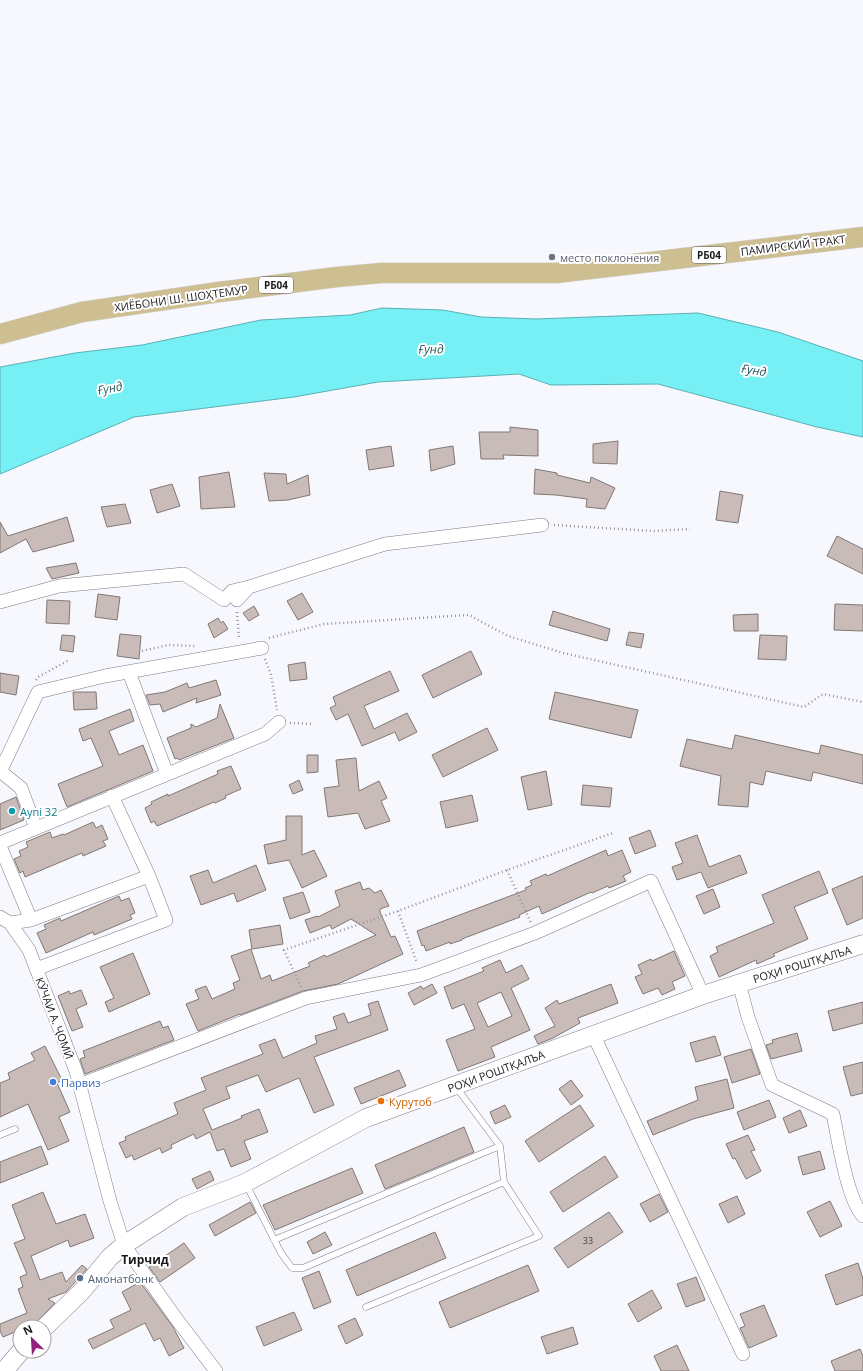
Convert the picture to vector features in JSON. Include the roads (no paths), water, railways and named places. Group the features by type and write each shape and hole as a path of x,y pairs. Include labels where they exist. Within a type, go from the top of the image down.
{"main road":[{"name":"ПАМИРСКИЙ ТРАКТ","path":"556,273 858,239"},
{"name":"ХИЁБОНИ Ш. ШОҲТЕМУР","path":"0,334 82,312 337,277 381,273 556,273"},
{"name":"РОҲИ РОШТҚАЛЪА","path":"52,1320 82,1291 110,1258 124,1245 183,1207 245,1183 366,1118 703,995 863,944"},
{"path":"4,1371 14,1359"}],"street":[{"path":"0,602 59,586 184,574 224,600 232,591 385,544 542,525"},
{"path":"237,600 249,587"},
{"path":"36,828 21,788 0,771 38,692 105,676 264,644"},
{"path":"129,672 167,774"},
{"path":"0,843 265,734 279,722"},
{"path":"36,969 166,920 149,876 112,796"},
{"path":"0,846 31,920"},
{"path":"3,923 31,920 149,876"},
{"path":"79,1085 306,998 421,975 535,933 651,881 703,995"},
{"name":"КӮЧАИ А. ҶОМӢ","path":"3,923 29,950 76,1071 110,1201 124,1245 175,1317 216,1371"},
{"path":"739,983 748,1017 772,1085 833,1114 848,1184 858,1210 863,1216"},
{"path":"594,1036 743,1354"}],"lane":[{"path":"366,1307 539,1236 504,1182 500,1146 455,1086"},
{"path":"0,1134 14,1129"},
{"path":"274,1240 500,1146"},
{"path":"245,1183 281,1253 292,1268 303,1268 504,1182"}],"water":[{"name":"Ғунд","path":"382,308 443,310 481,317 536,319 698,313 778,332 863,361 863,437 817,427 658,384 551,385 519,374 378,382 294,397 134,417 0,474 0,367 75,353 142,345 261,320 350,315"}],"place":[{"name":"место поклонения","path":"552,257"},
{"name":"Ayni 32","path":"12,811"},
{"name":"Парвиз","path":"53,1082"},
{"name":"Курутоб","path":"381,1101"},
{"name":"Амонатбонк","path":"80,1278"}],"district":[{"name":"Тирчид","path":"145,1259"}]}
